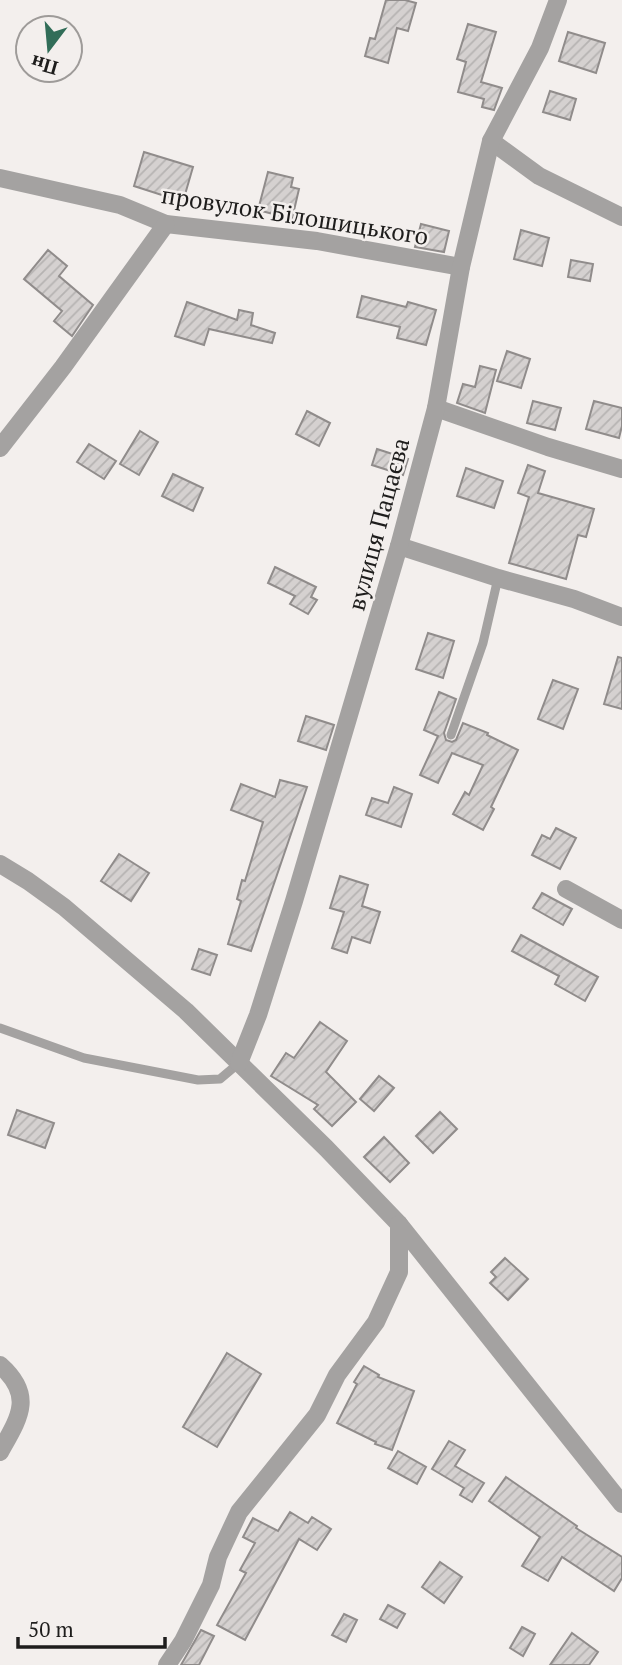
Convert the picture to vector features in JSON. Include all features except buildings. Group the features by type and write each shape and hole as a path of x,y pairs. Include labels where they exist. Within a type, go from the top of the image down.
{"street":[{"name":"вулиця Пацаєва","path":"239,1063 258,1015 294,901 399,546 436,408 461,267 491,141 540,48 558,0"},
{"path":"491,141 539,176 622,217"},
{"name":"провулок Білошицького","path":"0,178 120,205 166,224 317,242 461,267"},
{"path":"0,448 64,367 166,224"},
{"path":"436,408 548,447 622,469"},
{"path":"399,546 574,599 622,617"},
{"path":"0,864 64,907 186,1011 399,1224 622,1504"},
{"path":"566,889 622,920"},
{"path":"167,1665 183,1641 211,1585 218,1557 239,1512 317,1415 337,1374 376,1322 399,1272 399,1224"},
{"path":"0,1365 18,1385 22,1399 21,1413 0,1452"}],"lane":[{"path":"451,735 483,643 498,578"},
{"path":"0,1028 84,1058 198,1080 220,1079 239,1063"}]}
